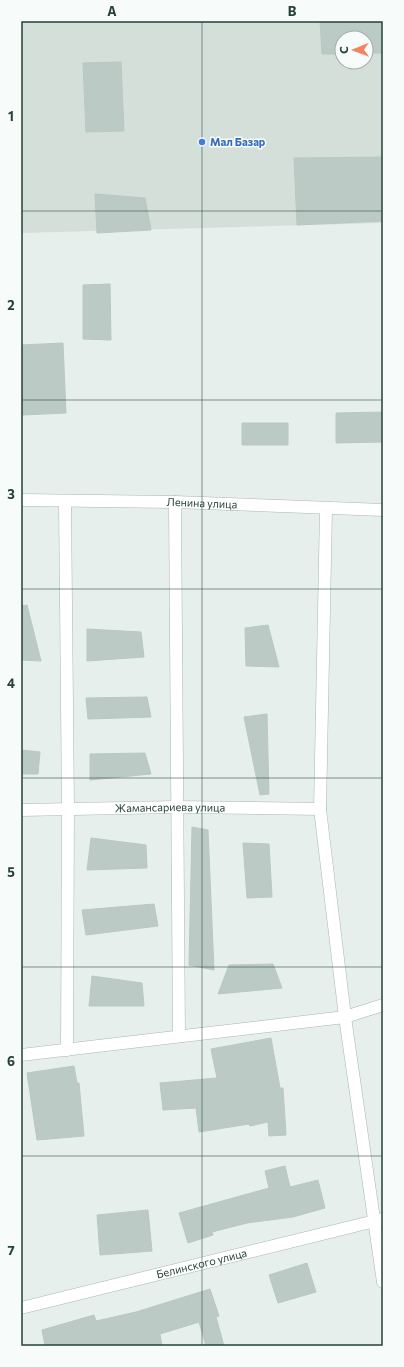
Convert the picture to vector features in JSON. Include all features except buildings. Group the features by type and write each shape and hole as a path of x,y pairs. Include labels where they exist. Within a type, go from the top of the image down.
{"street":[{"name":"Ленина улица","path":"21,500 175,502 383,510"},
{"path":"65,501 68,809 67,1050"},
{"path":"175,502 176,807 179,1036"},
{"path":"326,509 320,809 345,1017 379,1220 383,1282"},
{"name":"Жамансариева улица","path":"21,810 176,807 320,809"},
{"path":"21,1055 345,1017 383,1006"},
{"name":"Белинского улица","path":"21,1308 379,1220"}],"shaded area":[{"name":"Мал Базар","path":"21,21 383,21 383,223 21,233"}],"place":[{"name":"Мал Базар","path":"202,142"}]}
